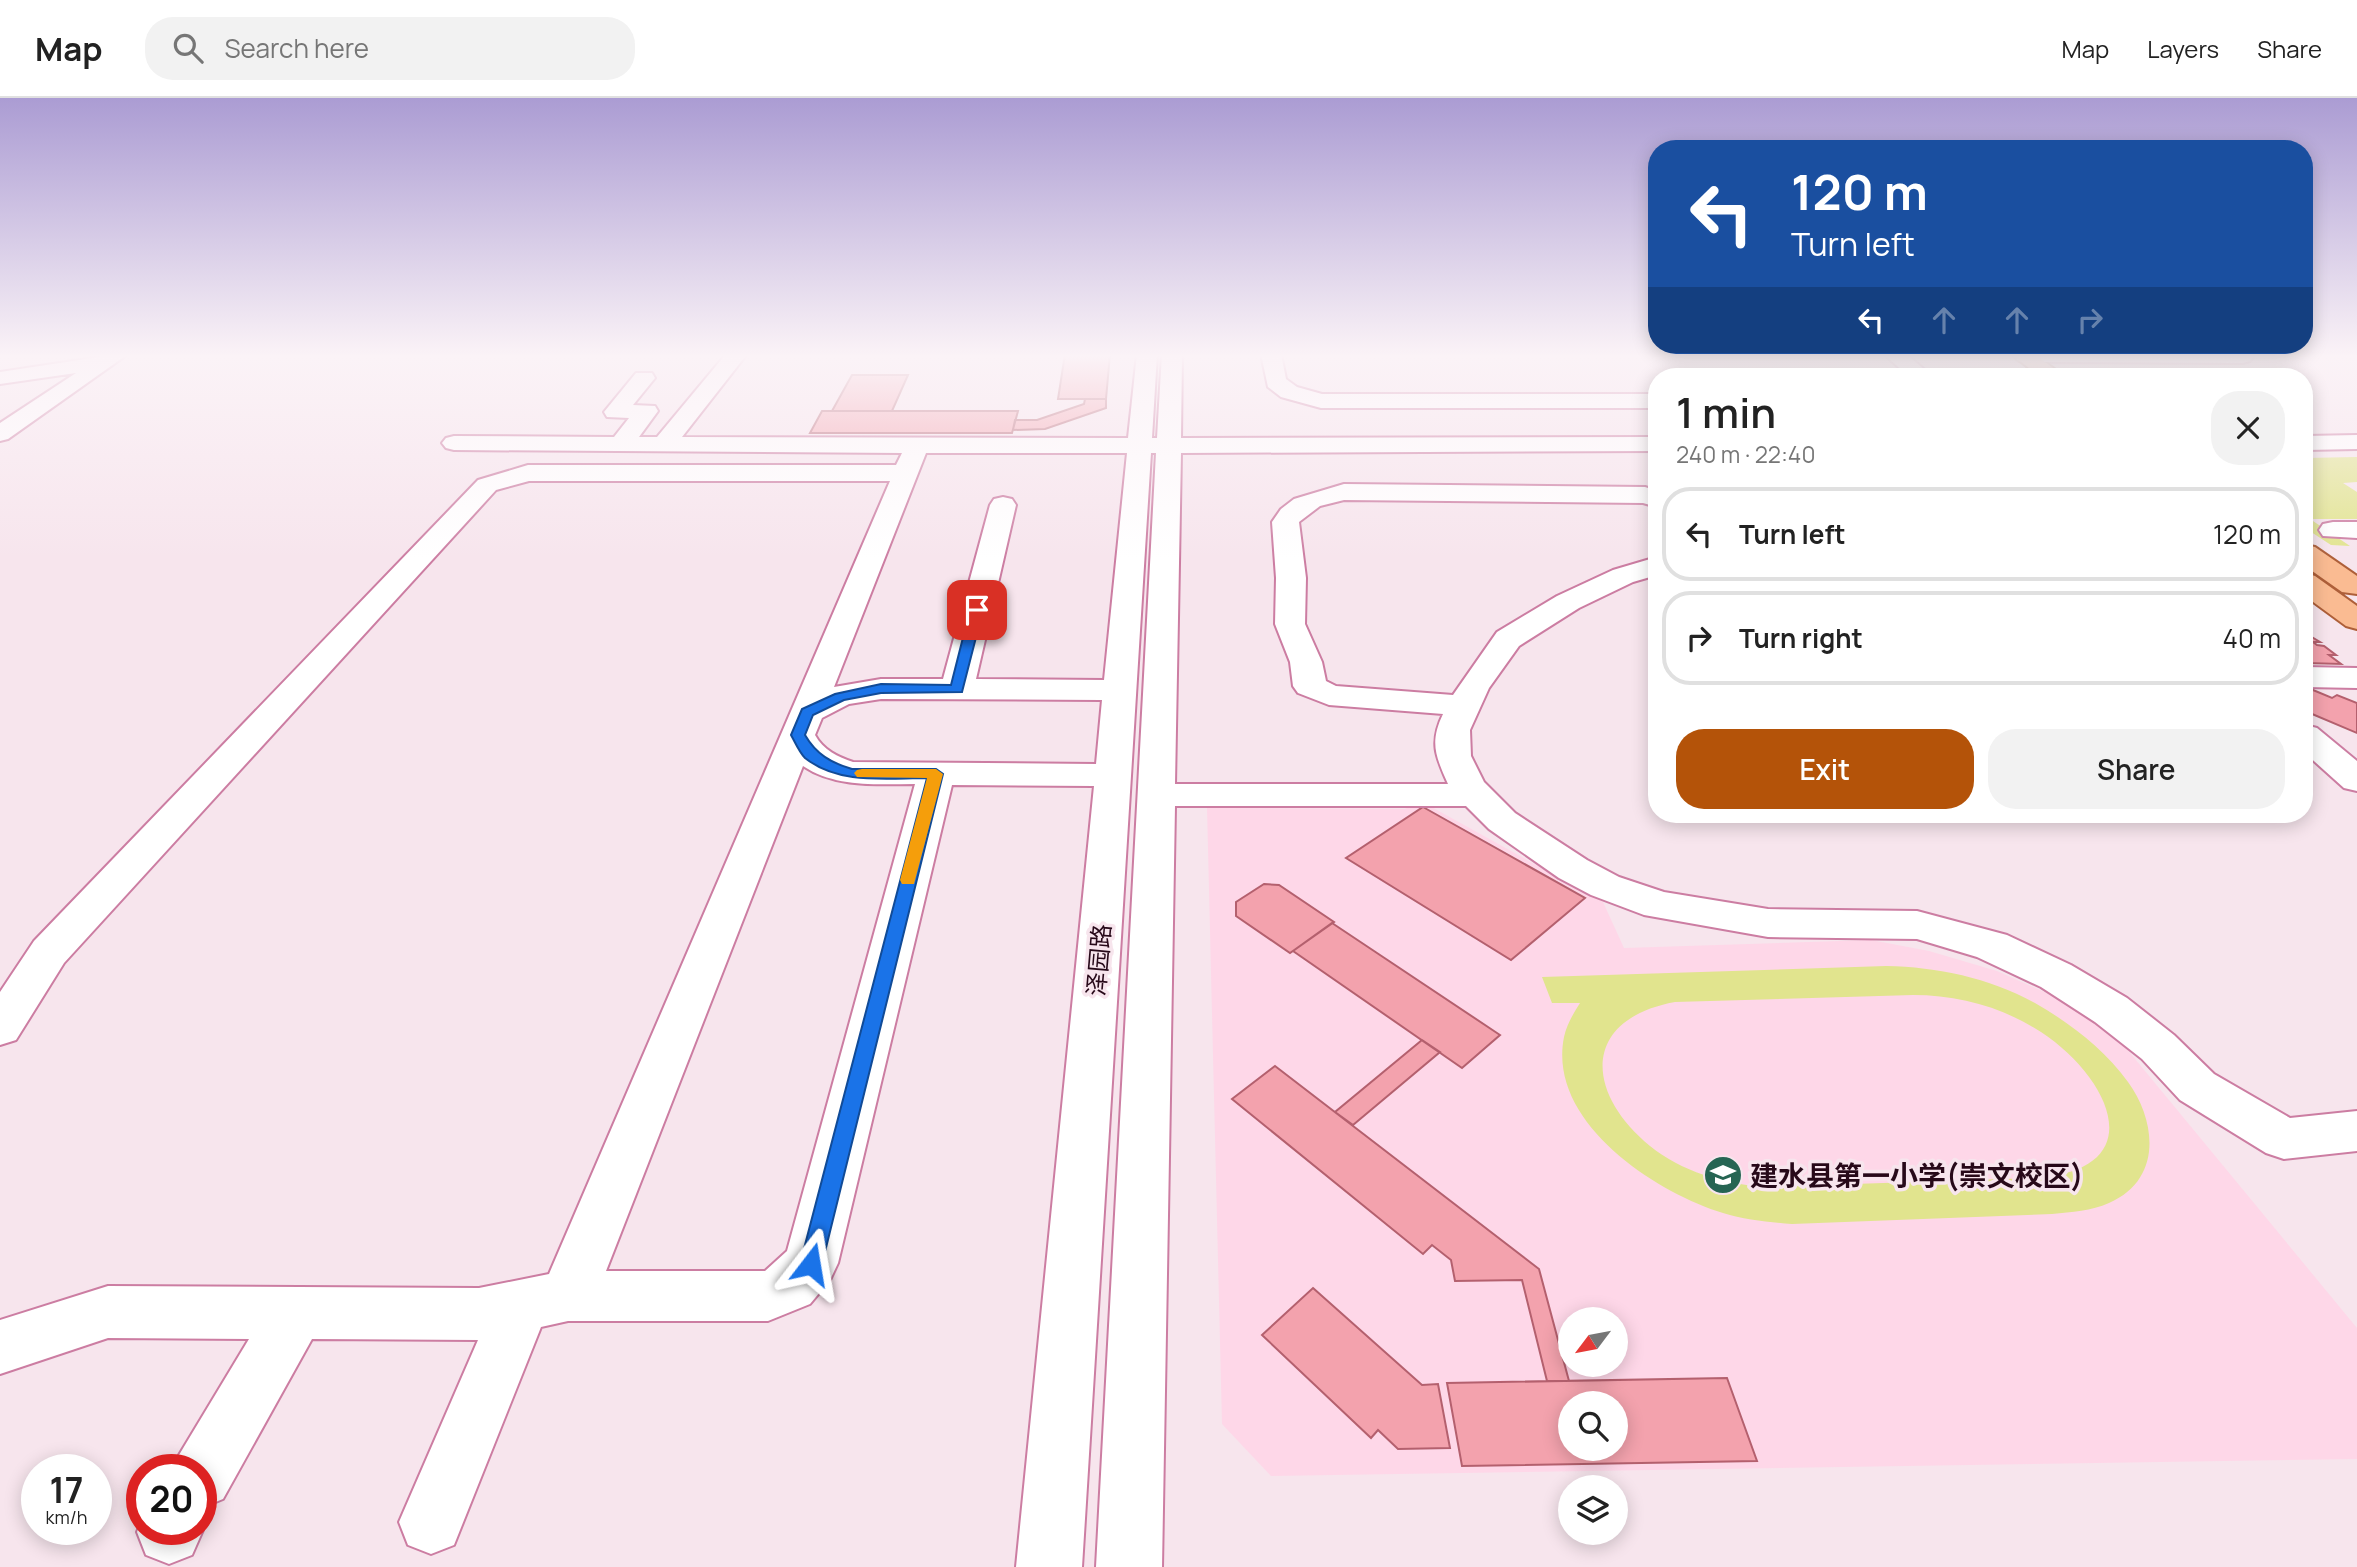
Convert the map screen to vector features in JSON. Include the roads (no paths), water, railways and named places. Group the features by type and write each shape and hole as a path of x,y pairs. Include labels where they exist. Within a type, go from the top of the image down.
{"main road":[{"path":"2313,559 2357,590"},
{"path":"2313,588 2357,620"}],"street":[{"path":"0,434 17,423"},
{"path":"621,444 638,423"},
{"path":"664,444 681,423"},
{"name":"泽园路","path":"1129,1567 1156,795 1152,423"},
{"name":"泽园路","path":"1049,1567 1119,690 1159,423"},
{"path":"454,443 664,444 911,459"},
{"path":"2313,443 2355,443"},
{"path":"0,1028 49,952 487,485 528,472 911,459 1154,446 1648,444"},
{"path":"431,1522 545,1301 803,724 911,459"},
{"path":"1464,706 1329,695 1311,686 1306,662 1290,624 1291,578 1286,522 1294,510 1318,498 1344,492 1648,496"},
{"path":"957,689 1003,505"},
{"path":"1648,569 1623,576 1579,597 1508,639 1473,688 1453,730 1451,742 1458,769 1475,795 1502,821 1545,852 1605,886 1659,905 1768,923 1917,925 1992,946 2056,976 2111,1010 2158,1047 2197,1087 2284,1139 2357,1131"},
{"path":"2313,677 2357,678"},
{"path":"803,724 840,696 867,690 1119,690"},
{"path":"803,724 809,754 834,769 852,773 1113,775"},
{"path":"2313,742 2357,780"},
{"path":"8,1354 108,1312 479,1314 545,1301 768,1296 790,1286 811,1264 936,774"},
{"path":"1156,795 1475,795"},
{"path":"214,1454 296,1313"}],"place":[{"name":"建水县第一小学(崇文校区)","path":"1723,1175"}]}
